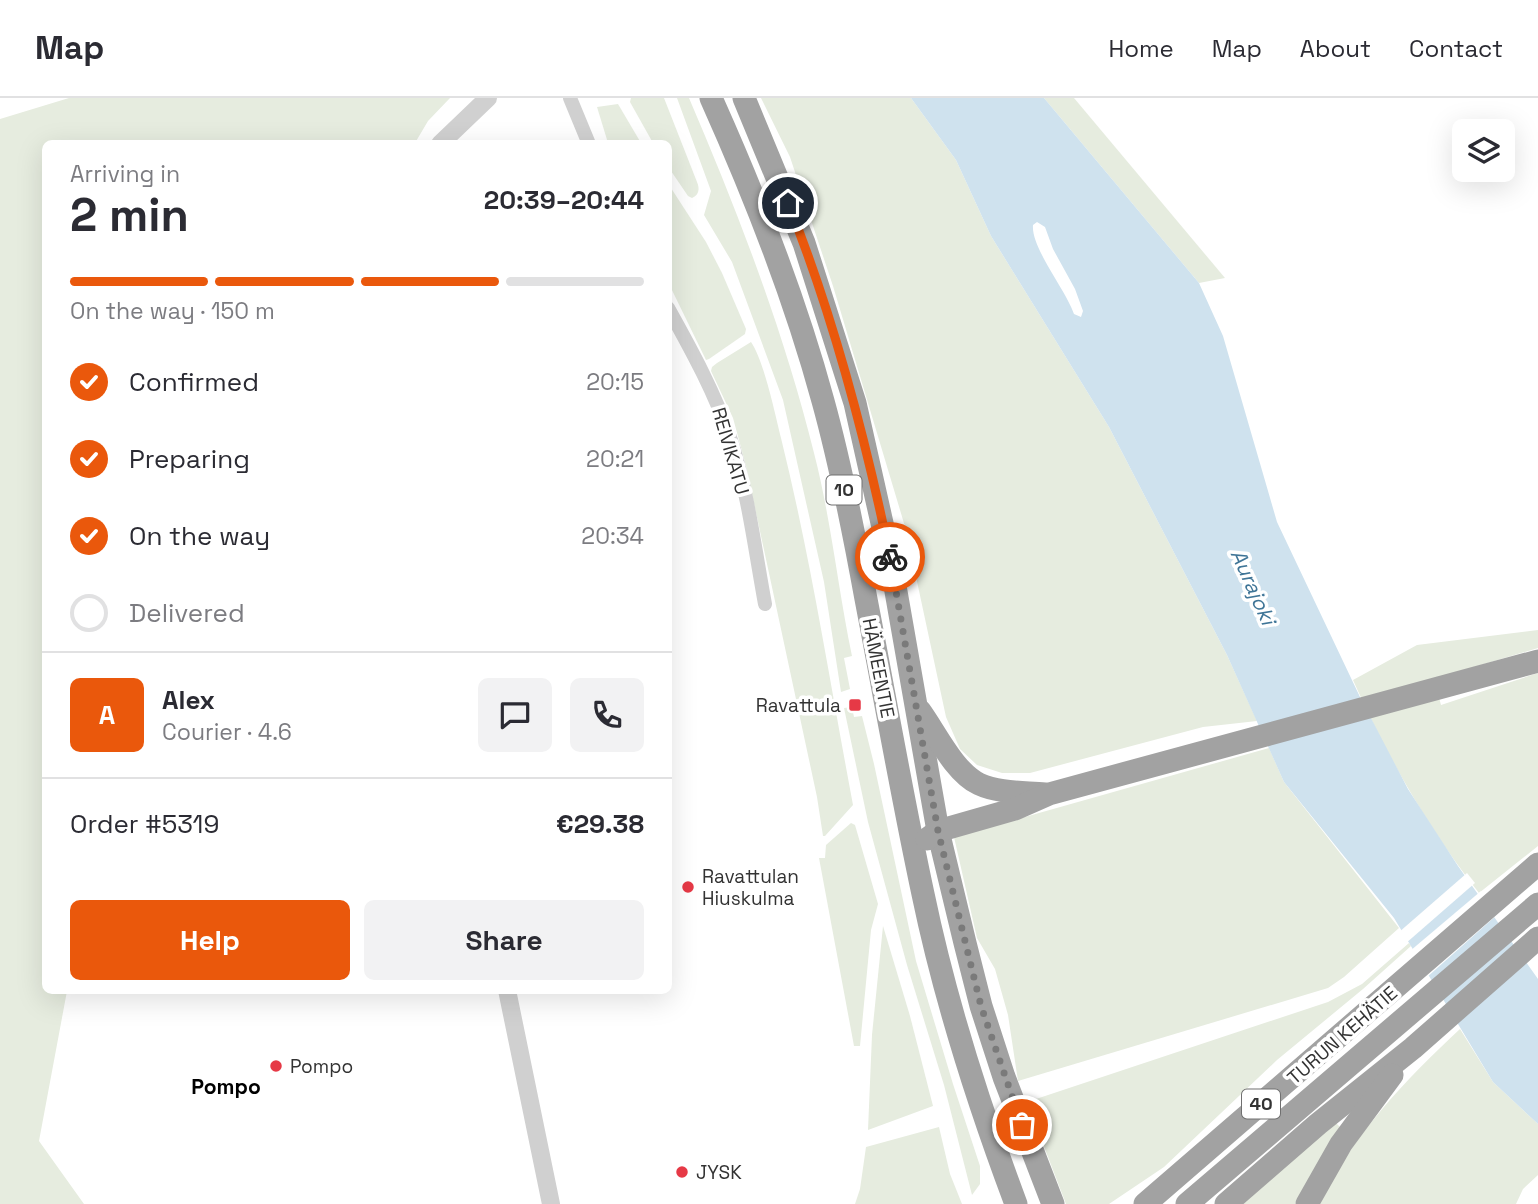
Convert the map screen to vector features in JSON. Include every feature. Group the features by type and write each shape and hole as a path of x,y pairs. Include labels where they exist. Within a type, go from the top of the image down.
{"highway":[{"name":"HÄMEENTIE","path":"711,98 745,173 824,402 856,546 914,852 953,1019 1016,1204"},
{"name":"HÄMEENTIE","path":"744,98 804,243 855,403 886,538 938,831 981,1006 1004,1077 1053,1204"},
{"path":"914,852 938,831 1015,809 1049,794 1538,661"},
{"path":"916,705 953,761 967,776 980,784 995,788 1049,794"},
{"name":"TURUN KEHÄTIE","path":"1144,1204 1530,871"},
{"name":"TURUN KEHÄTIE","path":"1186,1204 1538,904"},
{"path":"1226,1204 1318,1124 1413,1048 1538,938"},
{"path":"1307,1204 1341,1144 1413,1048"}],"street":[{"path":"444,140 484,103 503,98"},
{"path":"570,98 587,140"},
{"name":"REIVIKATU","path":"672,316 717,401 732,443 765,604"},
{"path":"508,994 551,1204"}],"shaded area":[{"path":"69,98 450,98 428,121 417,140 42,140 42,994 66,994 39,1141 84,1204 0,1204 0,119"},
{"path":"631,98 664,98 698,185 698,192 694,197 688,196 672,172 672,140 651,140 630,102"},
{"path":"677,98 689,98 725,185 759,273 802,408 825,503 852,656 844,658 850,689 841,692 824,582 783,400 732,262 704,215 711,191"},
{"path":"761,98 911,98 956,160 991,236 1109,427 1227,655 1257,721 1203,727 1030,773 1002,773 977,765 960,749 946,717 906,530 833,286 790,157"},
{"path":"1044,98 1074,98 1225,278 1199,283"},
{"path":"618,104 639,140 607,140 597,107"},
{"path":"672,190 706,242 746,329 745,334 706,360 672,290"},
{"path":"751,342 769,388 792,484 853,805 825,836 746,466 733,418 711,371 717,363"},
{"path":"1538,630 1538,648 1434,679 1441,705 1538,673 1538,846 1479,893 1442,843 1409,790 1379,736 1353,680 1417,645"},
{"path":"852,707 854,717 862,716 916,961 980,1166 980,1184 972,1195 944,1085 907,965 868,822 844,708"},
{"path":"1269,748 1284,782 1399,928 1328,988 1018,1081 1008,1015 995,969 977,938 954,837"},
{"path":"851,823 855,825 878,904 871,930 860,1046 854,1046 819,858 825,858 826,845"},
{"path":"883,926 933,1106 868,1130 872,1035"},
{"path":"1409,943 1411,946 1277,1060 1164,1167 1109,1204 1066,1204 1027,1102 1328,1002 1362,984"},
{"path":"1460,1029 1493,1082 1538,1124 1538,1175 1523,1189 1516,1204 1319,1204 1363,1132 1400,1089"},
{"path":"1335,1122 1342,1129 1295,1204 1243,1204"},
{"path":"939,1127 950,1174 962,1204 855,1204 866,1147"}],"water":[{"name":"Aurajoki","path":"911,98 1044,98 1199,283 1223,336 1277,522 1360,697 1408,789 1458,866 1538,979 1538,1124 1493,1082 1394,918 1284,782 1227,655 1109,427 991,236 956,160","holes":["1037,222 1045,227 1053,249 1075,289 1083,311 1081,317 1074,314 1037,245 1033,225"]}],"pier":[{"path":"1467,873 1475,883 1405,944 1398,933"},
{"path":"1481,891 1498,914 1426,978 1410,951"}],"way so far":[{"path":"890,557 938,831 981,1006 1022,1125"}],"place":[{"name":"Ravattula","path":"855,705"},
{"name":"Ravattulan Hiuskulma","path":"688,887"},
{"name":"Pompo","path":"276,1066"},
{"name":"JYSK","path":"682,1172"}],"district":[{"name":"Pompo","path":"226,1087"}],"route":[{"path":"788,203 804,243 855,403 890,557"}]}
